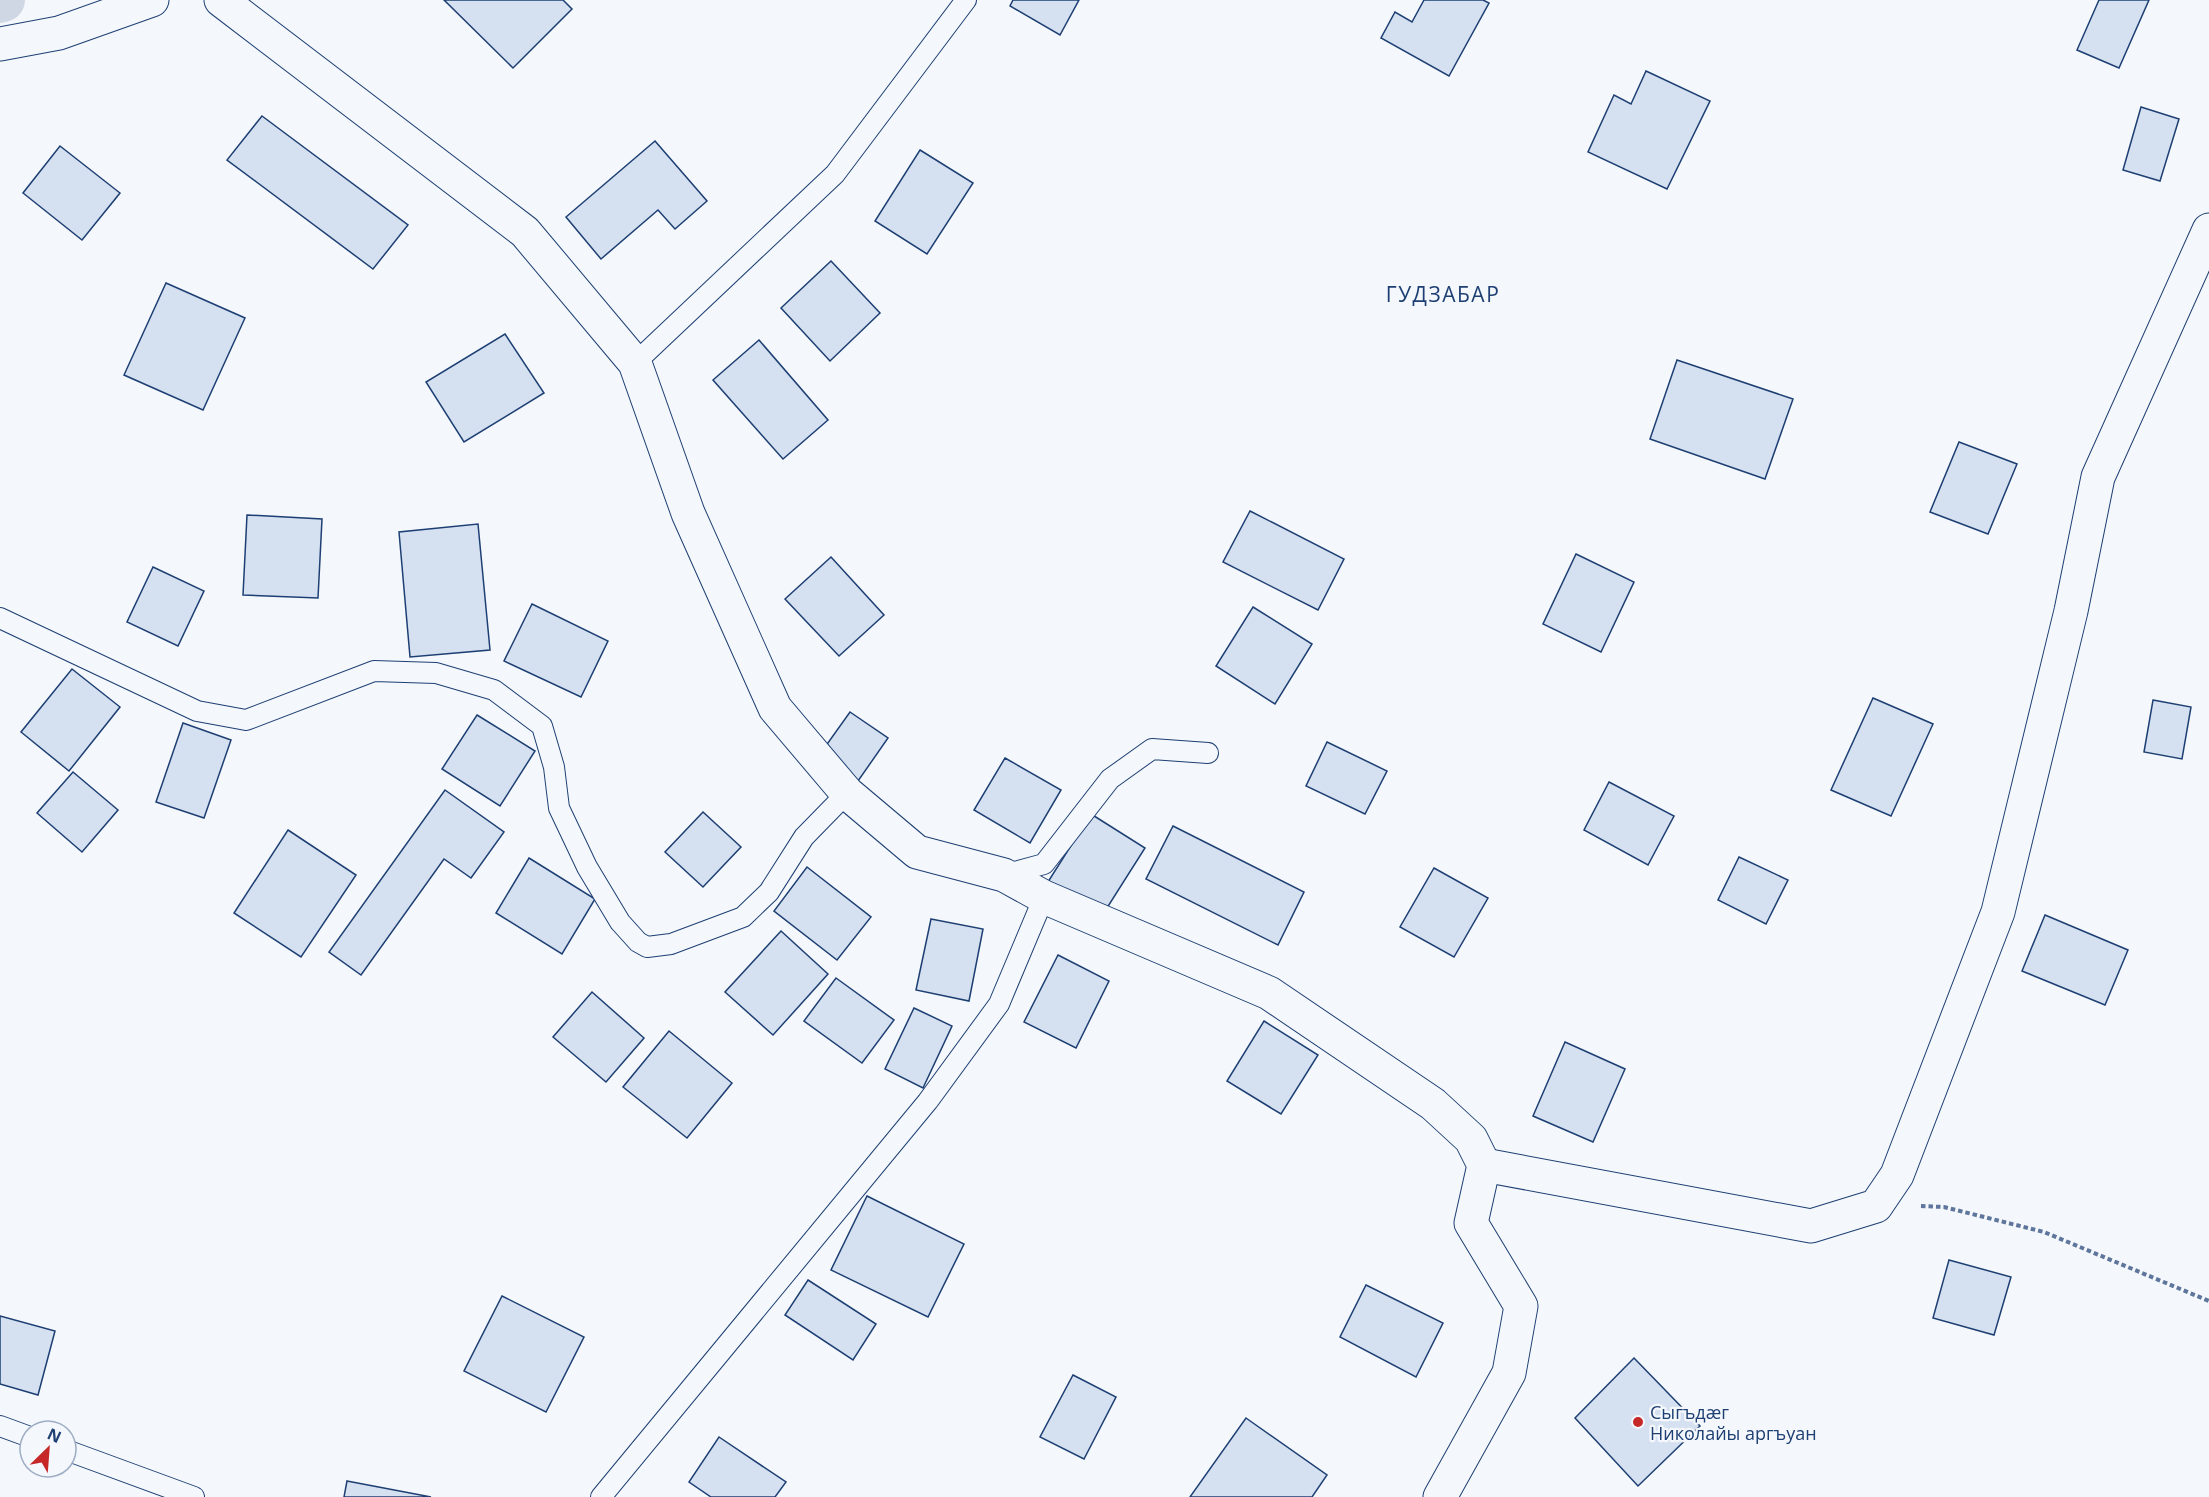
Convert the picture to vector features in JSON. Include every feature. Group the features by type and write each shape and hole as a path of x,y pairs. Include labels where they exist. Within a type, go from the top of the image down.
{"street":[{"path":"2,47 59,33 152,0"},
{"path":"221,0 525,232 635,363 688,513 775,708 847,793 917,852 1004,875 1044,897 1269,993 1433,1104 1471,1139 1484,1165 1471,1223 1521,1306 1509,1373 1440,1497"},
{"path":"1484,1165 1811,1226 1876,1206 1897,1175 1998,912 2071,611 2098,477 2209,230"}],"lane":[{"path":"635,363 836,174 966,0"},
{"path":"0,618 196,711 246,720 374,671 436,673 494,690 542,726 554,768 559,808 587,867 620,922 638,942 647,947 679,941 743,917 768,892 804,837 847,793"},
{"path":"1004,875 1044,864 1110,779 1152,749 1208,753"},
{"path":"601,1497 920,1110 964,1053 999,1004 1044,897"},
{"path":"0,1426 18,1433"},
{"path":"78,1454 194,1497"}],"path":[{"path":"1876,1206 1944,1207 2044,1232 2209,1301"}],"building":[{"path":"444,0 563,0 572,9 513,68"},
{"path":"1013,0 1079,0 1060,35 1010,6"},
{"path":"1424,0 1483,0 1489,3 1449,76 1381,38 1395,12 1412,22"},
{"path":"2099,0 2149,0 2119,68 2077,50"},
{"path":"1646,71 1710,101 1667,189 1588,152 1614,95 1631,104"},
{"path":"2141,107 2179,119 2160,181 2123,170"},
{"path":"262,116 408,225 373,269 227,160"},
{"path":"655,141 707,201 675,229 658,210 601,259 566,217"},
{"path":"60,146 120,193 82,240 23,193"},
{"path":"920,150 973,183 927,254 875,221"},
{"path":"831,261 880,313 830,361 781,308"},
{"path":"166,283 245,318 203,410 124,375"},
{"path":"505,334 544,393 464,442 426,382"},
{"path":"759,340 828,420 783,459 713,380"},
{"path":"1677,360 1793,399 1765,479 1650,439"},
{"path":"1959,442 2017,464 1988,534 1930,512"},
{"path":"1250,511 1344,559 1318,610 1223,562"},
{"path":"247,515 322,519 318,598 243,595"},
{"path":"478,524 490,650 410,657 399,532"},
{"path":"1576,554 1634,582 1601,652 1543,624"},
{"path":"831,557 884,615 839,656 785,599"},
{"path":"153,567 204,591 178,646 127,622"},
{"path":"532,604 608,641 581,697 504,661"},
{"path":"1253,607 1312,644 1275,704 1216,666"},
{"path":"72,669 120,707 69,771 21,732"},
{"path":"1873,698 1933,724 1891,816 1831,790"},
{"path":"2153,700 2191,707 2182,759 2144,752"},
{"path":"850,712 888,738 858,781 820,754"},
{"path":"477,715 535,751 500,806 442,769"},
{"path":"183,723 231,740 204,818 156,802"},
{"path":"1327,742 1387,771 1365,814 1306,786"},
{"path":"1005,758 1061,790 1030,843 974,810"},
{"path":"73,772 118,810 82,852 37,813"},
{"path":"1609,782 1674,816 1648,865 1584,830"},
{"path":"445,790 504,832 471,878 444,859 361,975 329,952"},
{"path":"703,812 741,847 703,887 665,852"},
{"path":"1091,814 1145,848 1100,919 1046,885"},
{"path":"1173,826 1304,892 1278,945 1146,879"},
{"path":"288,830 356,875 301,957 234,913"},
{"path":"1739,857 1788,880 1766,924 1718,900"},
{"path":"529,858 595,899 562,954 496,913"},
{"path":"807,867 871,917 837,960 774,911"},
{"path":"1434,868 1488,898 1454,957 1400,927"},
{"path":"2045,915 2128,950 2105,1005 2022,971"},
{"path":"931,919 983,929 969,1001 916,990"},
{"path":"781,931 828,974 773,1035 725,992"},
{"path":"1058,955 1109,981 1076,1048 1024,1022"},
{"path":"836,978 894,1020 862,1063 804,1021"},
{"path":"592,992 644,1038 606,1082 553,1037"},
{"path":"914,1008 952,1026 923,1088 885,1069"},
{"path":"1264,1021 1318,1055 1281,1114 1227,1081"},
{"path":"669,1031 732,1083 687,1138 623,1087"},
{"path":"1565,1042 1625,1069 1593,1142 1533,1116"},
{"path":"867,1196 964,1244 928,1317 831,1270"},
{"path":"1949,1260 2011,1277 1994,1335 1933,1318"},
{"path":"808,1280 876,1324 853,1360 785,1315"},
{"path":"1366,1285 1443,1323 1416,1377 1340,1337"},
{"path":"502,1296 584,1337 546,1412 464,1371"},
{"path":"0,1316 55,1331 38,1395 0,1384"},
{"name":"Сыгъдæг Николайы аргъуан","path":"1634,1358 1700,1426 1638,1486 1575,1418"},
{"path":"1073,1375 1116,1397 1084,1459 1040,1437"},
{"path":"1246,1418 1327,1475 1312,1497 1190,1497"},
{"path":"719,1437 786,1482 775,1497 711,1497 689,1482"},
{"path":"347,1481 431,1497 344,1497"}],"place":[{"name":"Сыгъдæг Николайы аргъуан","path":"1638,1422"}],"district":[{"name":"ГУДЗАБАР","path":"1443,294"}]}
